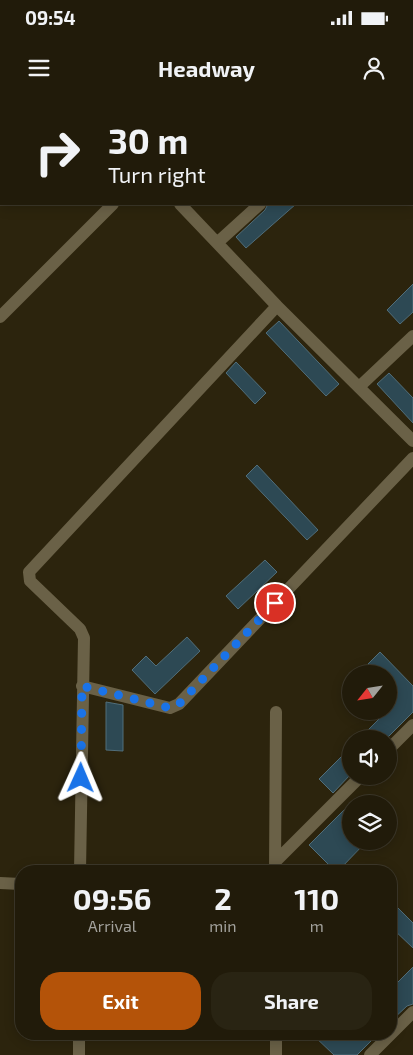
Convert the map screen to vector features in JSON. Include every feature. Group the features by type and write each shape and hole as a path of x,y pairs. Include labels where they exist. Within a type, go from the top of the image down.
{"street":[{"path":"0,317 112,205"},
{"path":"181,205 277,306 413,441"},
{"path":"217,243 259,205"},
{"path":"80,865 84,638 80,629 30,581 29,572 277,306"},
{"path":"359,386 413,336"},
{"path":"82,686 170,708 179,704 413,458"},
{"path":"275,865 276,712"},
{"path":"397,741 413,725"},
{"path":"277,865 352,785"},
{"path":"0,883 15,884"},
{"path":"397,1028 413,1012"},
{"path":"79,1040 79,1055"},
{"path":"276,1040 276,1055"},
{"path":"370,1055 385,1040"}],"building":[{"path":"268,205 295,205 246,248 236,237 265,210"},
{"path":"413,284 413,312 400,324 387,310"},
{"path":"279,321 339,384 326,396 266,333"},
{"path":"236,362 266,393 255,404 226,373"},
{"path":"389,373 413,398 413,423 377,384"},
{"path":"257,465 318,530 307,540 246,476"},
{"path":"265,560 277,572 238,609 226,596"},
{"path":"187,637 200,651 155,694 132,670 146,656 156,666"},
{"path":"380,652 393,665 369,665"},
{"path":"398,671 413,686 413,712 395,730 368,730 378,720 398,720"},
{"path":"106,702 123,705 123,751 106,750"},
{"path":"342,756 342,784 333,793 319,779"},
{"path":"342,812 342,850 358,850 344,865 329,865 309,845"},
{"path":"397,907 413,923 413,948 397,933"},
{"path":"413,967 413,1004 407,1006 397,1015 397,983"},
{"path":"318,1040 372,1040 357,1055 334,1055"}],"route":[{"path":"81,778 82,686 170,708 179,704 275,603"}]}
